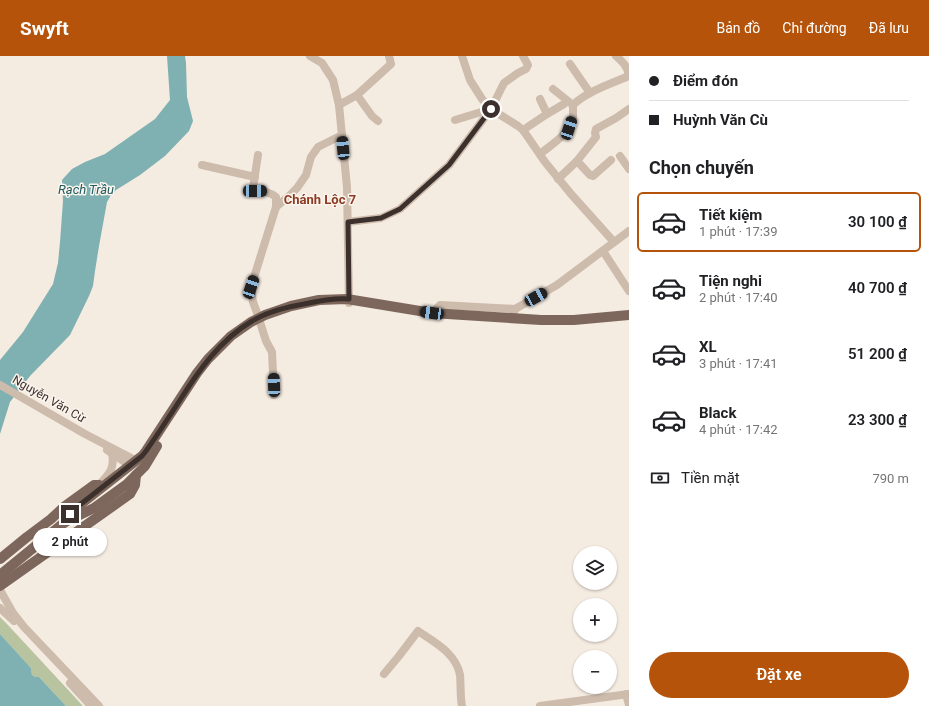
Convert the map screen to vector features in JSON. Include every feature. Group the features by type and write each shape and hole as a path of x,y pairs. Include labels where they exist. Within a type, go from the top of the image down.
{"main road":[{"path":"4,580 65,522 77,507 103,484 137,464 197,373 206,362 231,336 251,322 260,320 265,315 291,306 319,300 349,301 430,315 513,317 555,321 629,314"},
{"path":"513,317 551,327 567,327 629,321"},
{"path":"4,580 130,494 136,480 137,464"},
{"path":"65,522 94,508 127,484 136,480"},
{"path":"1,560 65,506 94,485 103,484"},
{"path":"0,570 7,577 4,580"}],"street":[{"path":"310,56 324,59 333,80 339,105 347,187 349,301"},
{"path":"339,105 357,95 391,64 389,56"},
{"path":"462,56 470,80 482,99 491,109 523,130 570,194 614,242"},
{"path":"348,222 381,218 400,209 449,165 491,109 504,83 526,69 528,65 524,56"},
{"path":"540,154 559,139 569,128 573,117 573,105 578,100 629,76 627,68 616,56"},
{"path":"570,64 590,94"},
{"path":"553,89 573,105"},
{"path":"357,95 372,116 378,121"},
{"path":"540,99 547,114"},
{"path":"523,130 564,104"},
{"path":"455,120 491,109"},
{"path":"558,179 577,161 596,138 596,129 629,109"},
{"path":"276,207 297,188 306,175 311,157 318,147 342,135"},
{"path":"258,155 253,188 255,191 265,191 274,195 276,197 276,207 251,287 253,302 266,341 272,352 274,395"},
{"path":"620,156 629,168"},
{"path":"577,161 590,175 593,176 611,160"},
{"path":"202,165 255,177"},
{"path":"513,317 629,231"},
{"path":"603,251 629,291"},
{"name":"Nguyễn Văn Cừ","path":"0,385 137,464"},
{"name":"Nguyễn Văn Cừ","path":"85,434 126,463 137,464"},
{"path":"103,484 114,462 112,453"},
{"path":"0,590 13,613 21,623 99,706"},
{"path":"0,608 11,618 91,706"},
{"path":"384,674 418,631 442,647 453,659 459,671 462,706"},
{"path":"540,706 628,694 629,705"}],"green space":[{"path":"0,617 83,706 66,706 39,677 32,675 31,668 0,634"}],"water":[{"name":"Rạch Trầu","path":"167,56 185,56 187,97 193,121 189,131 165,156 111,195 107,202 93,286 89,296 70,335 30,376 10,402 0,434 0,360 23,332 53,284 58,263 60,242 63,201 62,180 72,169 105,154 155,119 170,100"},
{"path":"0,634 31,668 32,675 39,677 66,706 0,706"}],"district":[{"name":"Chánh Lộc 7","path":"320,199"}],"route":[{"path":"70,514 142,456 197,373 231,336 251,322 265,315 291,306 319,300 349,299 348,222 381,218 400,209 449,165 491,109"}]}
